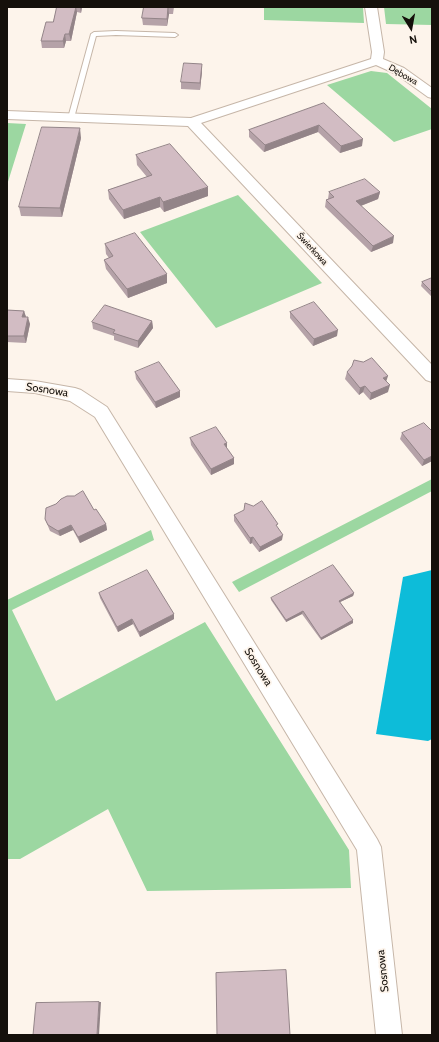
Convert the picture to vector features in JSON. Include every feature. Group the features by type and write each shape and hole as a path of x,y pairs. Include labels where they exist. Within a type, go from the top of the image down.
{"street":[{"name":"Dębowa","path":"371,7 378,52 377,61 400,71 432,94"},
{"path":"7,115 192,122 377,61"},
{"name":"Świerkowa","path":"192,122 432,376"},
{"name":"Sosnowa","path":"7,385 35,387 75,395 101,412 369,847 389,1035"}],"lane":[{"path":"71,118 94,34 116,33 175,35"}],"green space":[{"path":"264,7 363,7 364,23 264,20"},
{"path":"384,7 432,7 432,25 386,24"},
{"path":"371,71 387,73 432,109 432,129 394,142 327,85"},
{"path":"7,123 26,124 7,185"},
{"path":"238,195 322,283 216,328 140,232"},
{"path":"432,479 432,491 239,592 232,582"},
{"path":"151,530 154,540 12,610 56,701 205,622 349,850 351,888 147,891 108,809 20,859 7,859 7,600"}],"water":[{"path":"432,570 432,739 428,741 376,734 403,577"}],"building":[{"path":"57,7 76,7 69,34 65,34 63,41 41,41 46,22 53,22"},
{"path":"144,7 168,7 167,19 142,18"},
{"path":"184,63 202,64 200,83 181,82"},
{"path":"324,103 363,139 341,146 319,125 265,145 249,130"},
{"path":"42,127 80,128 60,208 19,207"},
{"path":"170,144 208,187 163,202 160,197 123,210 108,190 152,175 136,155"},
{"path":"365,179 380,192 356,201 394,236 373,246 326,200 334,197 329,192"},
{"path":"135,233 167,274 127,289 104,260 113,256 105,244"},
{"path":"432,278 432,292 422,282"},
{"path":"314,302 338,330 314,339 290,312"},
{"path":"105,305 152,321 138,341 113,333 115,330 92,322"},
{"path":"7,310 24,311 22,317 28,317 24,336 7,336"},
{"path":"372,358 388,376 383,378 390,385 371,393 365,386 360,388 347,372 352,366 354,360 363,362"},
{"path":"159,362 180,391 155,402 135,372"},
{"path":"424,423 432,431 432,456 424,460 402,433"},
{"path":"216,427 227,443 224,444 234,458 211,469 190,438"},
{"path":"83,491 94,510 96,509 106,524 78,537 71,525 58,531 48,525 45,519 46,508 56,504 67,496 74,496"},
{"path":"262,501 278,524 276,525 283,535 260,547 253,537 250,538 234,515 244,510 245,503 253,506"},
{"path":"333,565 354,593 339,601 353,620 321,638 303,611 286,620 271,598"},
{"path":"147,570 174,614 139,632 132,619 117,627 99,593"},
{"path":"286,970 290,1035 217,1035 216,973"},
{"path":"99,1002 97,1035 33,1035 36,1003"}]}
